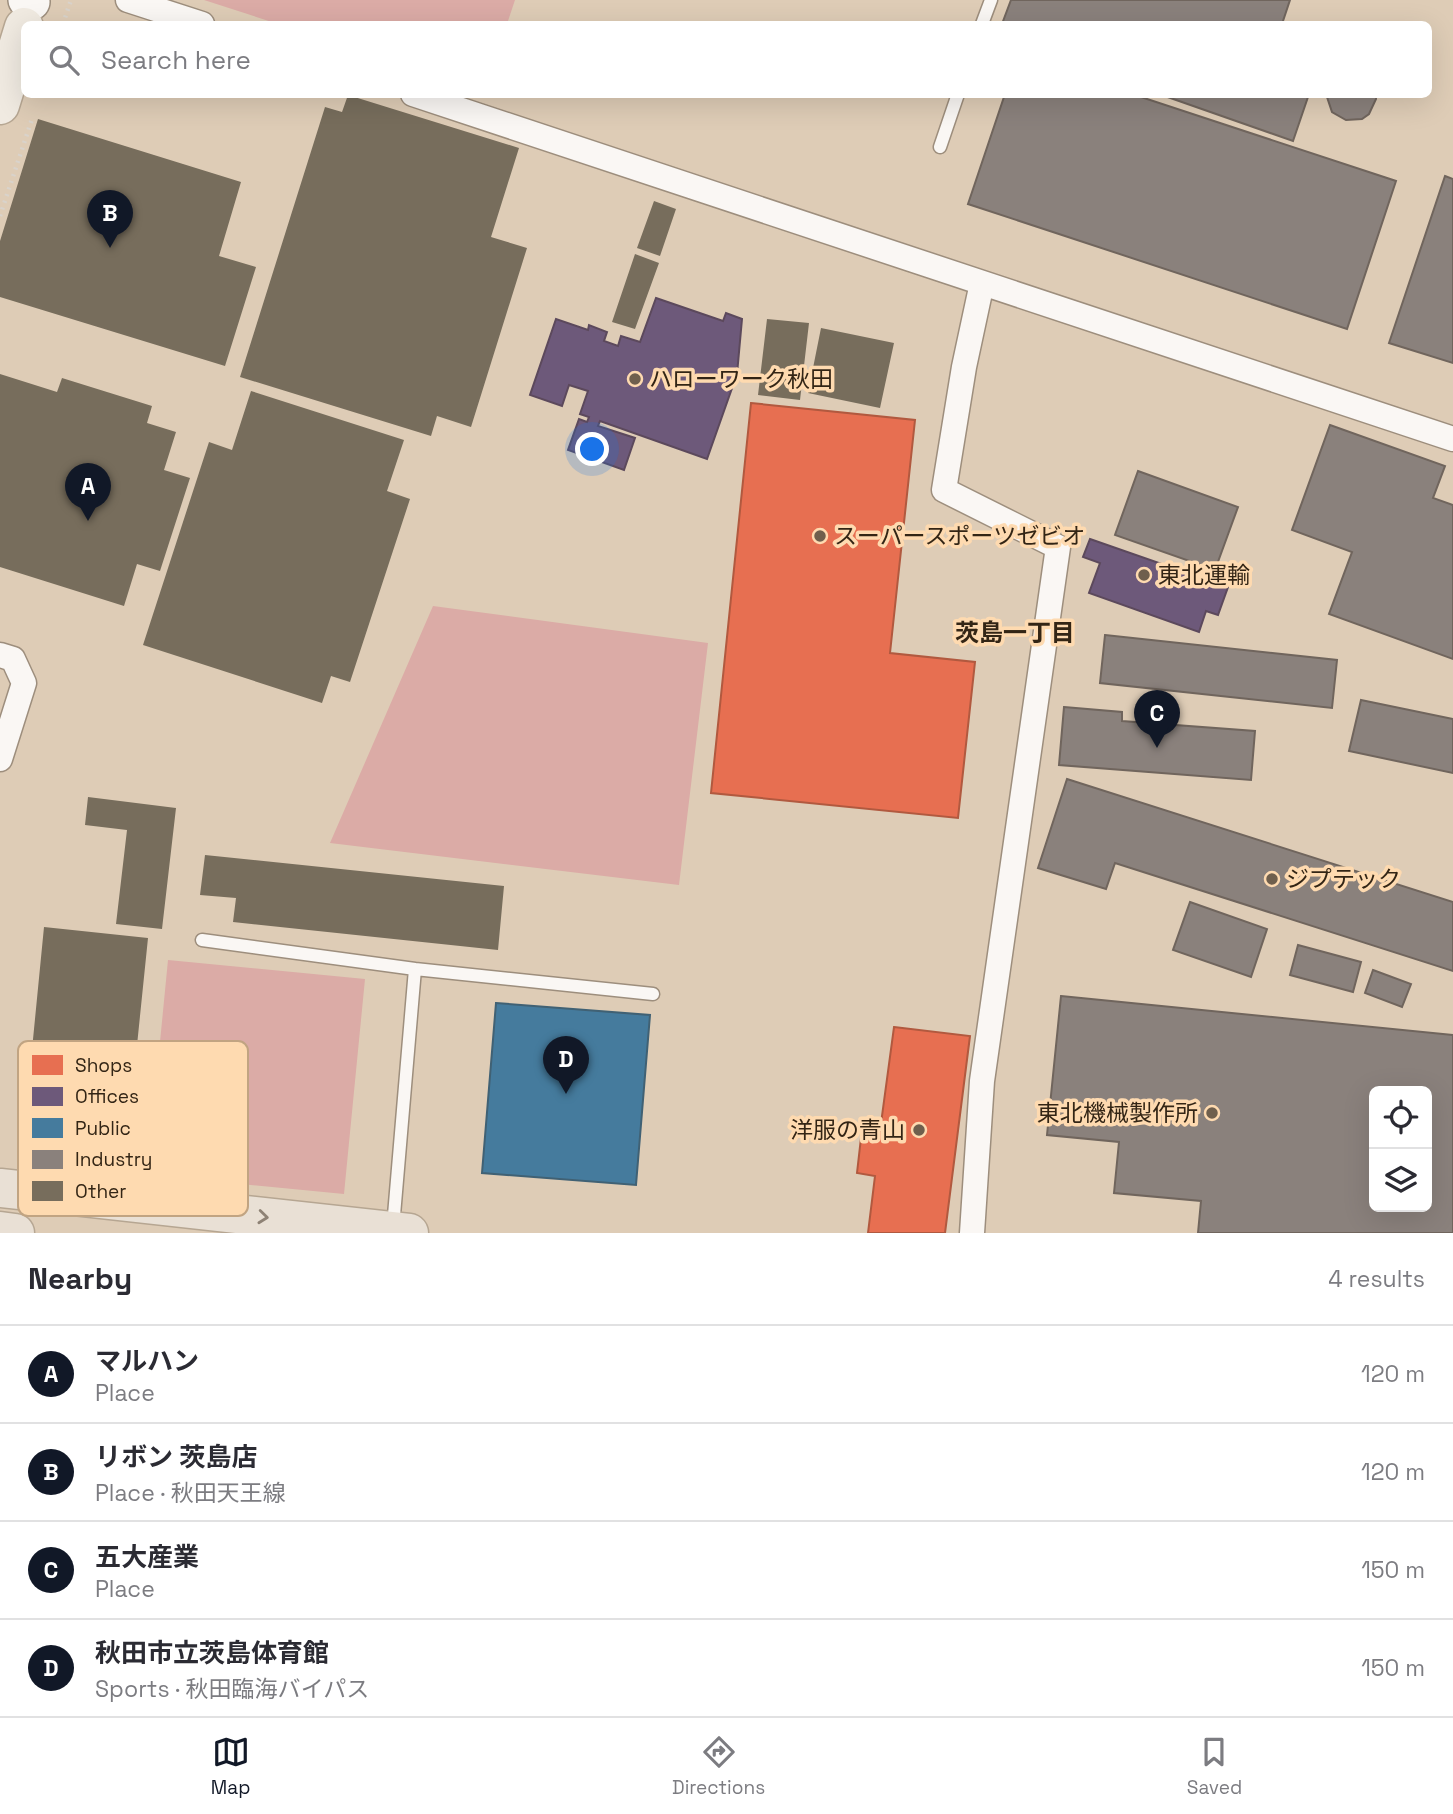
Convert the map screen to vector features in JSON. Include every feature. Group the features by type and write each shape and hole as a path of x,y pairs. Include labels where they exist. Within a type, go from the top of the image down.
{"highway":[{"path":"0,1188 18,1190"},
{"path":"248,1215 401,1232"},
{"path":"0,1231 15,1233"}],"main road":[{"path":"18,106 21,78"}],"street":[{"path":"128,0 193,21"},
{"path":"425,98 1453,439"},
{"path":"972,1233 982,1081 1058,547 944,490 964,367 982,282"},
{"path":"0,655 13,659 24,683 0,759"}],"lane":[{"path":"983,21 991,0"},
{"path":"940,147 957,98"},
{"path":"202,940 415,970 653,994"},
{"path":"401,1232 415,970"}],"path":[{"path":"64,21 71,0"},
{"path":"0,216 18,106"}],"shaded area":[{"path":"204,0 515,0 508,21 269,21"},
{"path":"433,606 708,643 679,885 330,843"},
{"path":"168,960 365,979 344,1194 248,1185 248,1041 160,1041"}],"building: Shops":[{"name":"スーパースポーツゼビオ","path":"751,403 915,420 890,653 975,662 958,818 711,793"},
{"name":"洋服の青山","path":"894,1027 970,1036 945,1233 868,1233 875,1176 857,1173 862,1129 880,1131"}],"building: Offices":[{"name":"ハローワーク秋田","path":"656,298 723,321 726,313 742,319 737,374 707,459 600,421 598,426 635,438 624,470 568,450 579,419 587,422 589,417 580,414 588,391 569,385 562,406 530,395 556,319 588,330 589,325 607,332 604,341 618,346 621,336 640,342"},
{"name":"東北運輸","path":"1090,539 1228,587 1218,615 1206,611 1199,632 1089,593 1100,563 1083,557"}],"building: Public":[{"path":"496,1003 650,1015 636,1185 482,1173"}],"building: Industry":[{"path":"1011,0 1290,0 1283,21 1003,21"},
{"path":"1004,98 1144,98 1396,181 1347,329 968,204"},
{"path":"1170,98 1308,98 1293,141"},
{"path":"1327,98 1376,98 1369,114 1362,119 1346,120 1332,112"},
{"path":"1445,176 1453,179 1453,363 1389,343"},
{"path":"1330,425 1445,466 1433,498 1453,505 1453,659 1329,614 1352,552 1292,530"},
{"path":"1138,471 1238,507 1215,570 1115,535"},
{"path":"1105,635 1337,660 1332,708 1100,683"},
{"path":"1361,700 1453,719 1453,773 1349,751"},
{"path":"1064,707 1122,712 1122,721 1255,731 1251,780 1059,765"},
{"name":"ジプテック","path":"1067,779 1453,902 1453,971 1115,863 1106,889 1038,868"},
{"path":"1190,902 1267,929 1251,977 1173,950"},
{"path":"1298,945 1361,962 1353,992 1290,975"},
{"path":"1373,970 1411,984 1402,1007 1365,993"},
{"name":"東北機械製作所","path":"1061,996 1453,1035 1453,1233 1198,1233 1201,1201 1114,1193 1119,1142 1047,1135"}],"building: Other":[{"path":"347,98 358,98 519,148 491,237 527,248 471,427 437,416 431,436 240,377 325,107 342,112"},
{"path":"38,119 241,182 219,256 256,267 225,366 0,297 0,241"},
{"path":"654,201 676,209 660,256 637,248"},
{"path":"635,254 659,263 635,329 612,322"},
{"path":"767,319 809,323 800,400 758,395"},
{"path":"821,328 894,343 880,408 808,393"},
{"path":"0,374 57,392 62,378 152,406 147,423 176,432 164,470 190,478 160,571 137,564 124,606 0,567"},
{"path":"251,391 404,440 387,491 410,499 350,682 331,676 322,703 143,645 209,442 232,450"},
{"path":"88,797 176,808 162,929 116,924 127,830 85,825"},
{"path":"205,855 504,886 498,950 233,922 236,898 200,895"},
{"path":"44,927 148,938 137,1041 33,1041"}],"place":[{"name":"リボン 茨島店","path":"110,248"},
{"name":"ハローワーク秋田","path":"635,379"},
{"name":"マルハン","path":"88,521"},
{"name":"スーパースポーツゼビオ","path":"820,536"},
{"name":"東北運輸","path":"1144,575"},
{"name":"五大産業","path":"1157,748"},
{"name":"ジプテック","path":"1272,879"},
{"name":"秋田市立茨島体育館","path":"566,1094"},
{"name":"東北機械製作所","path":"1212,1113"},
{"name":"洋服の青山","path":"919,1130"}],"district":[{"name":"茨島一丁目","path":"1015,633"}]}
